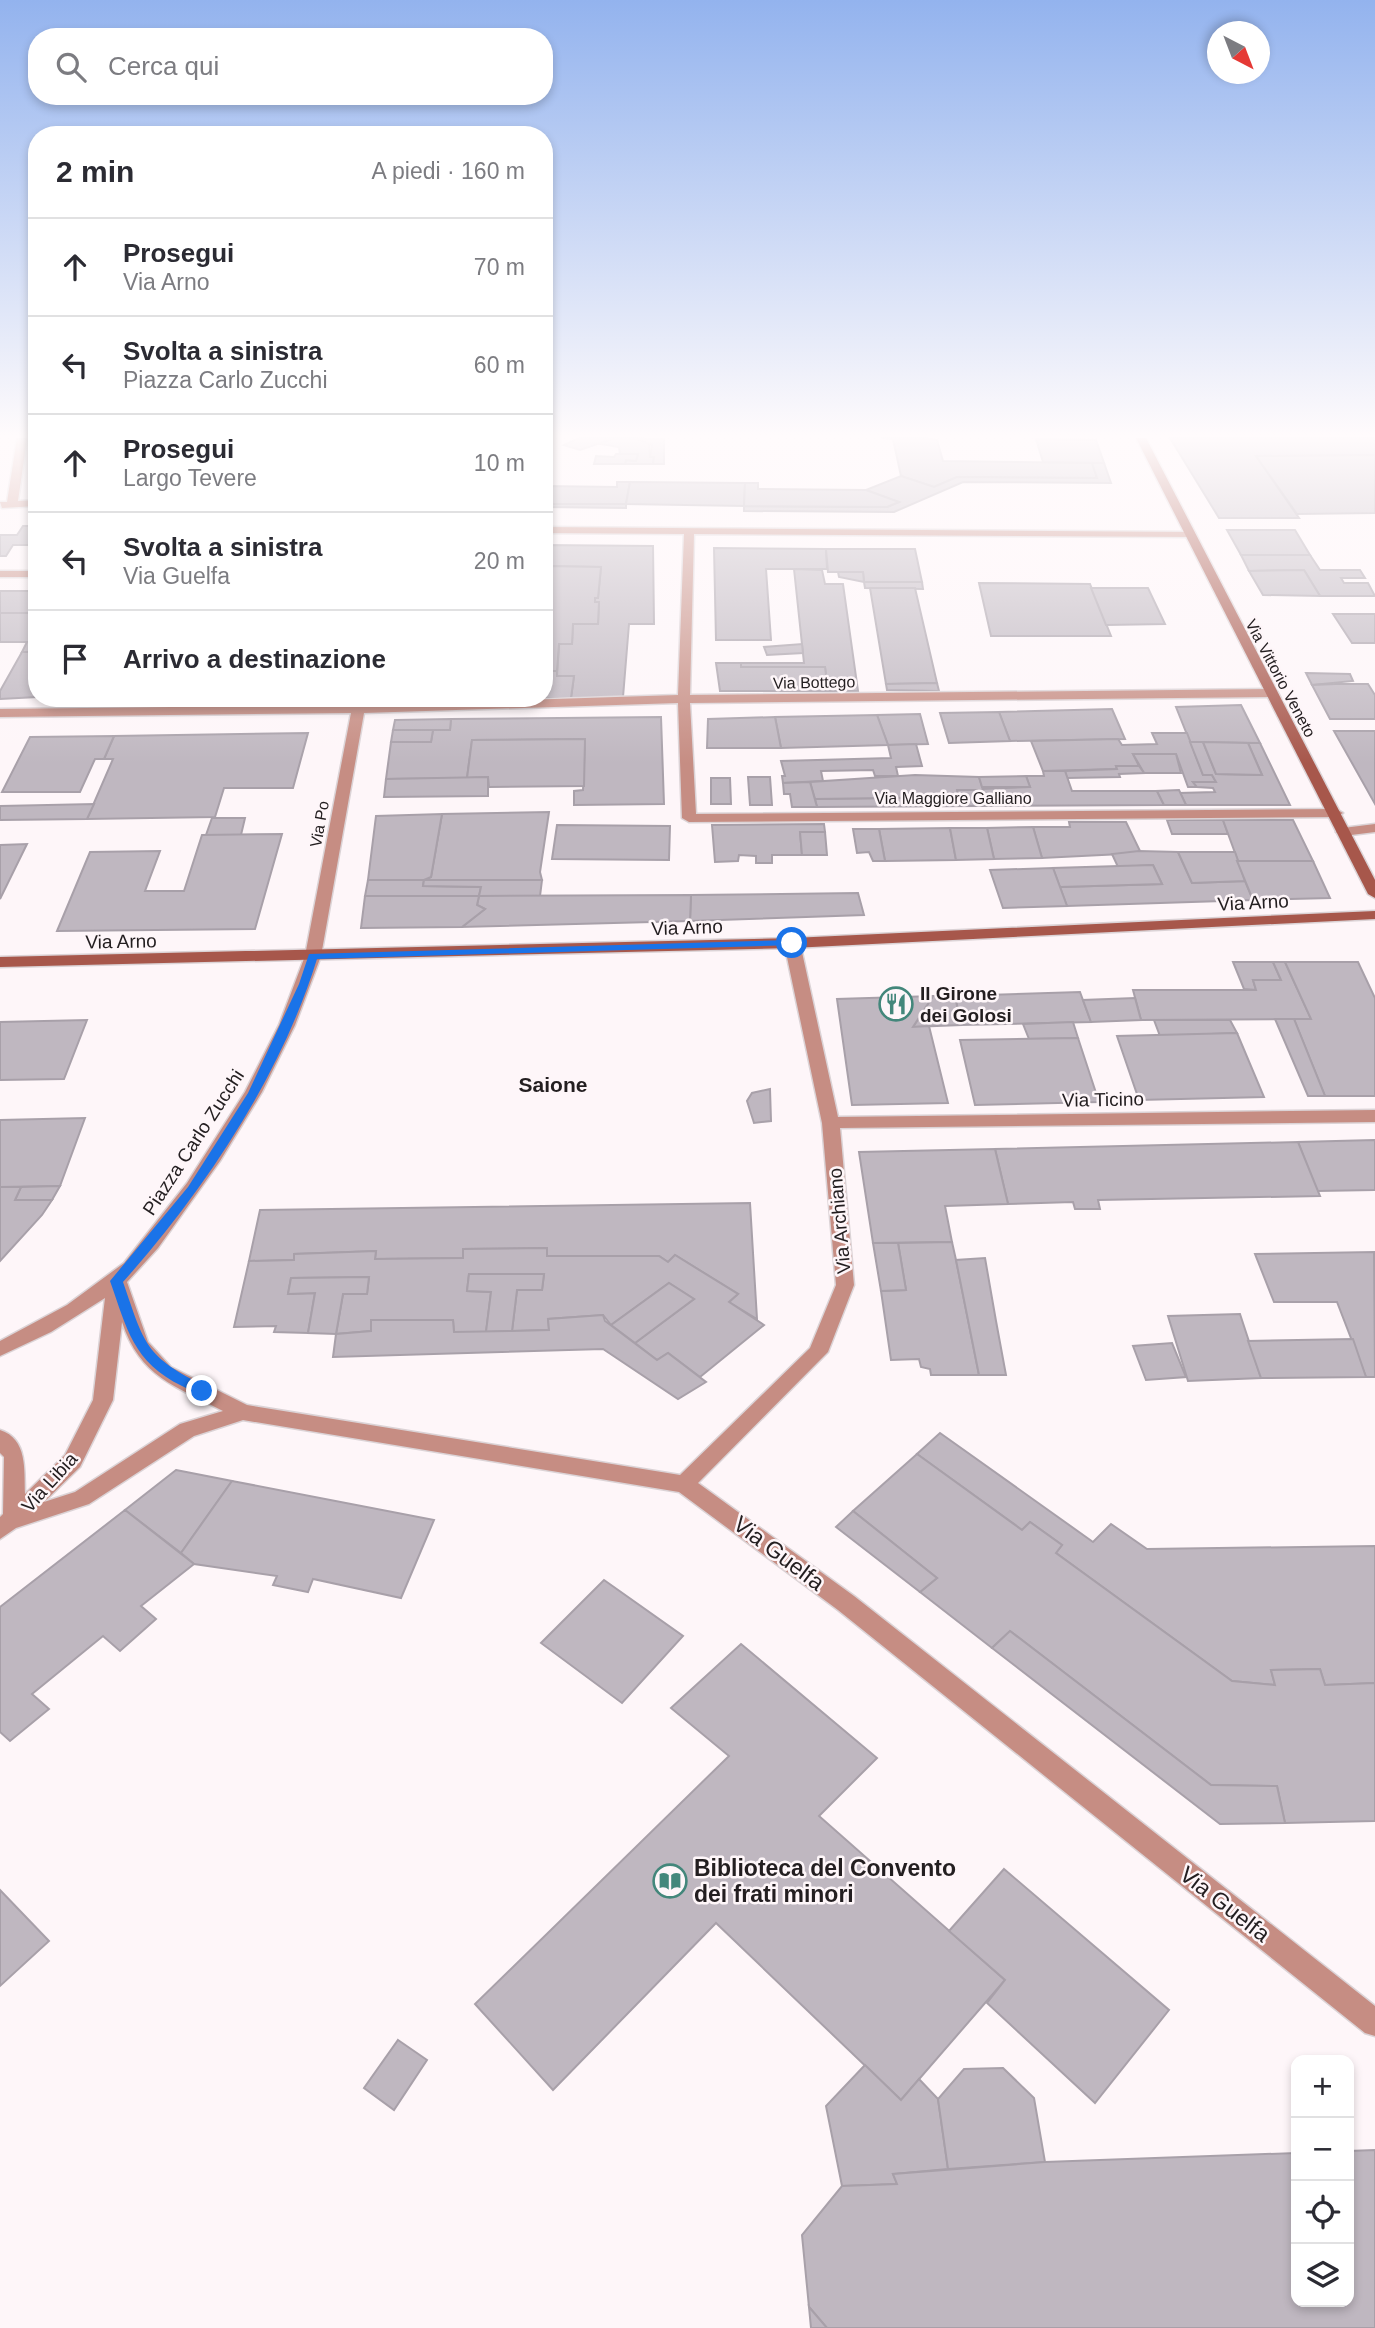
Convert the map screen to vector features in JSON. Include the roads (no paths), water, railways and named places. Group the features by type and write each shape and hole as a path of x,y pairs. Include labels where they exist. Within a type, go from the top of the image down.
{"main road":[{"name":"Via Vittorio Veneto","path":"1197,547 1270,693 1336,813 1375,894"},
{"name":"Via Arno","path":"0,962 792,943 1375,915"}],"street":[{"path":"684,699 689,547"},
{"path":"0,575 28,574"},
{"name":"Via Bottego","path":"553,701 1270,693"},
{"name":"Via Maggiore Galliano","path":"684,699 689,818 1336,813"},
{"name":"Via Bottego","path":"0,713 215,707"},
{"name":"Via Po","path":"313,956 358,707"},
{"path":"1343,832 1375,828"},
{"name":"Via Archiano","path":"684,1483 818,1352 845,1284 831,1123 792,943"},
{"name":"Piazza Carlo Zucchi","path":"0,1349 117,1281 157,1236 192,1189 253,1093 304,984 313,956"},
{"name":"Via Ticino","path":"831,1123 1375,1116"},
{"name":"Via Guelfa","path":"117,1281 139,1345 164,1372 243,1412 684,1483 846,1603 1375,2023"},
{"name":"Via Libia","path":"7,1525 73,1461 103,1400 117,1281"},
{"name":"Via Libia","path":"7,1525 82,1498 187,1430 243,1412"},
{"name":"Via Libia","path":"0,1438 14,1455 7,1525"}],"place":[{"name":"Il Girone dei Golosi","path":"896,1004"},
{"name":"Biblioteca del Convento dei frati minori","path":"670,1881"}],"district":[{"name":"Saione","path":"553,1085"}]}
